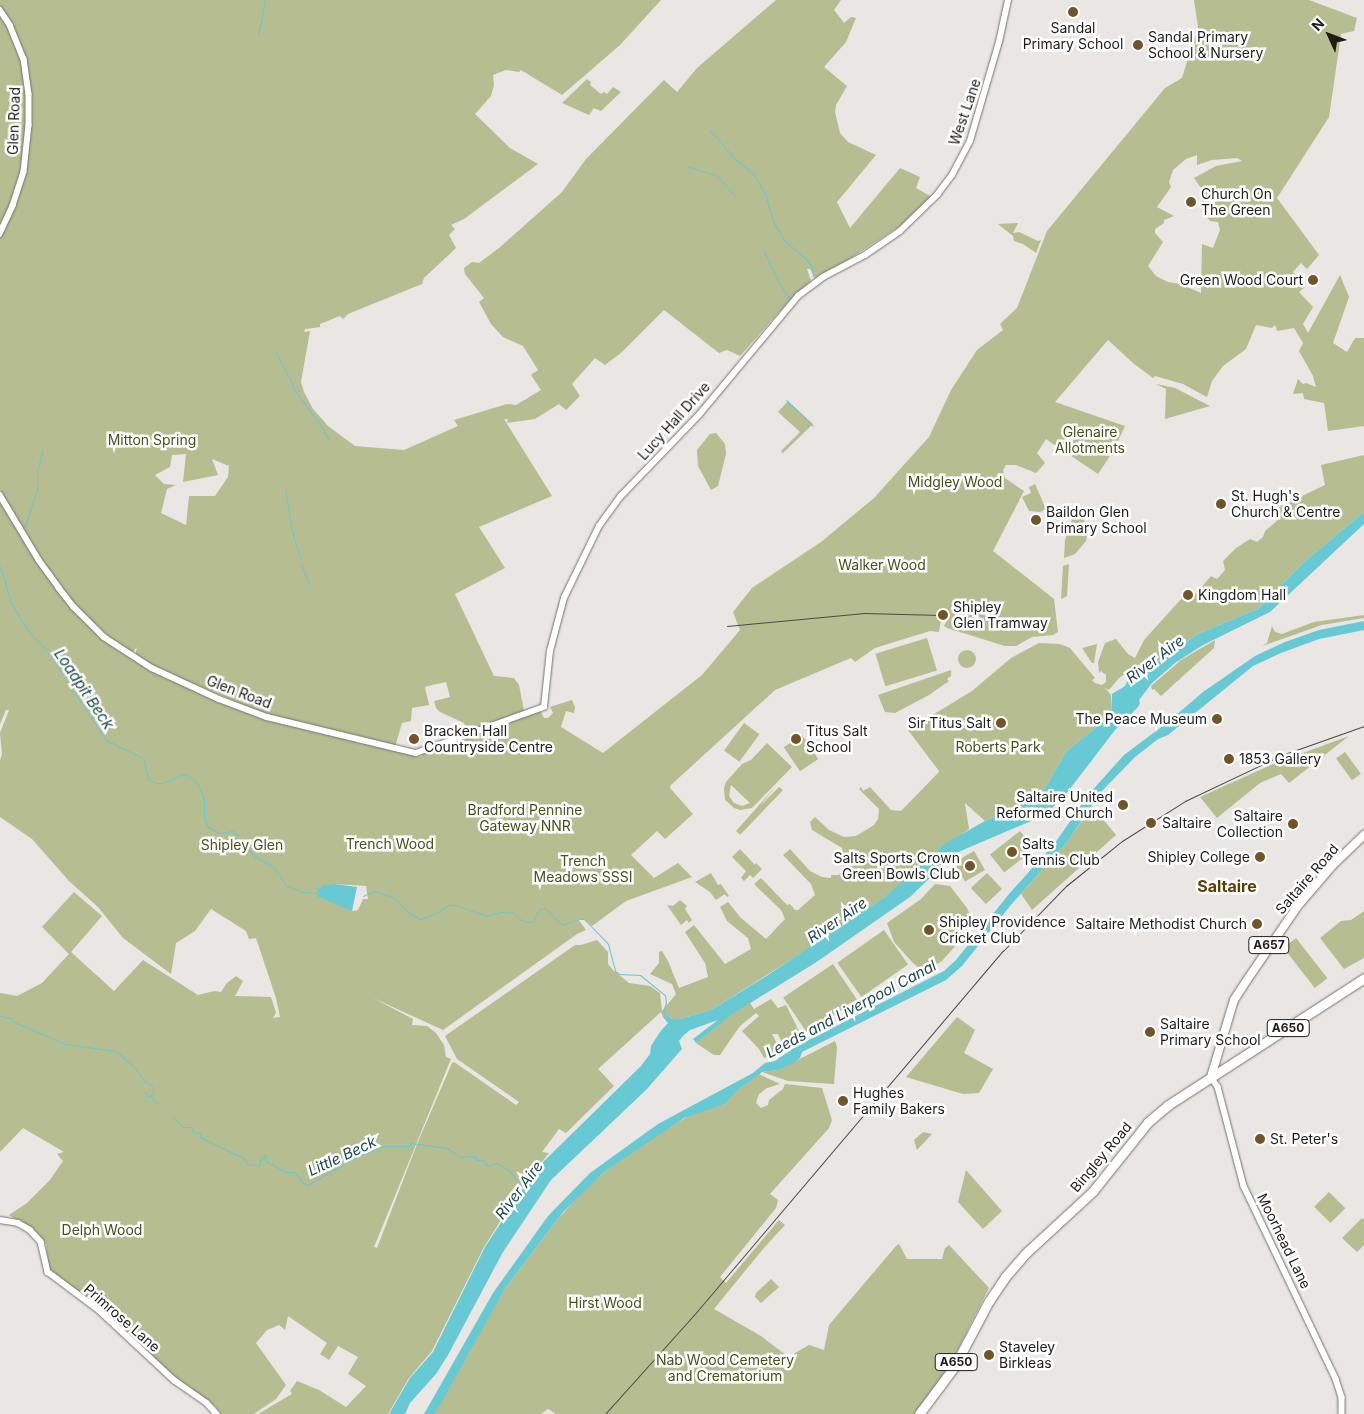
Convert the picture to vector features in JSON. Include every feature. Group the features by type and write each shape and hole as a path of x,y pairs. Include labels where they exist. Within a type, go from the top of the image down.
{"highway":[{"name":"Bingley Road","path":"919,1414 949,1374 989,1301 1014,1267 1088,1196 1148,1122 1168,1105 1228,1068 1364,978"}],"main road":[{"name":"Saltaire Road","path":"1211,1077 1234,1000 1246,980 1297,907 1332,866 1364,835"}],"street":[{"name":"West Lane","path":"916,217 952,175 970,141 999,42 1008,0"},
{"name":"Glen Road","path":"0,10 10,25 24,59 29,94 29,125 24,172 13,206 0,234"},
{"name":"Lucy Hall Drive","path":"544,707 550,651 564,598 586,551 612,509 699,415 798,296 823,277 865,256 916,217"},
{"name":"Glen Road","path":"0,495 39,560 59,588 74,607 104,637 152,668 220,699 267,717 416,753 544,707"},
{"name":"Moorhead Lane","path":"1211,1077 1218,1087 1244,1186 1336,1379 1342,1397 1342,1414"},
{"name":"Primrose Lane","path":"0,1220 18,1223 30,1230 41,1242 48,1272 99,1310 174,1380 207,1403 217,1414"}],"green space":[{"name":"Mitton Spring","path":"0,0 661,0 620,45 562,95 521,70 519,72 506,70 493,75 494,85 491,96 475,114 510,148 538,164 464,219 451,225 455,229 449,235 456,248 424,278 422,284 348,314 343,319 340,316 320,324 320,327 305,329 304,332 310,331 301,382 313,409 328,426 355,446 404,450 458,426 454,420 507,404 516,405 541,390 531,375 538,370 523,346 503,337 491,324 479,302 484,298 465,274 464,268 472,262 479,263 499,248 562,192 586,159 664,80 677,92 697,68 776,0 841,0 834,10 844,23 851,17 856,18 846,42 824,67 847,86 836,105 835,112 840,133 848,142 876,155 837,202 850,228 900,168 920,177 916,188 932,197 903,224 848,260 815,278 810,269 807,269 811,281 788,302 740,356 727,350 719,353 664,310 622,352 605,365 595,358 572,384 580,396 566,410 559,404 535,419 507,423 508,419 504,419 552,496 479,527 505,568 455,594 494,676 514,678 519,685 524,711 467,731 464,723 440,712 436,708 434,701 450,697 446,682 432,685 425,687 429,705 412,708 411,721 402,723 395,747 331,732 264,713 181,679 135,656 137,647 132,653 120,647 72,602 39,555 0,490","holes":["186,454 183,482 218,475 212,459 229,466 228,477 215,496 189,496 186,525 161,513 167,489 176,485 164,484 155,475 170,467 172,455"]},
{"path":"1194,0 1309,0 1357,18 1354,31 1341,34 1329,117 1277,198 1319,255 1307,269 1301,263 1293,272 1306,286 1299,292 1313,307 1303,324 1308,333 1340,275 1349,297 1333,343 1347,352 1355,338 1364,338 1364,426 1328,431 1324,403 1304,399 1303,393 1293,394 1298,379 1303,384 1306,383 1316,387 1313,376 1299,351 1303,343 1294,328 1277,331 1275,325 1272,328 1256,325 1246,349 1223,366 1212,381 1207,397 1183,384 1155,376 1153,378 1108,340 1055,402 1125,426 1114,450 1098,474 1046,439 1037,453 1045,463 1036,473 1016,465 1006,465 1003,470 1005,478 1024,491 993,551 1054,599 1058,632 1053,635 1032,637 1016,646 1005,646 947,628 944,626 950,615 942,613 939,632 930,631 875,648 855,662 851,658 775,690 671,785 670,788 693,814 665,839 657,831 631,855 654,878 678,863 692,877 626,901 592,926 585,920 578,919 586,930 577,934 443,1030 373,998 413,1019 412,1025 427,1026 436,1033 444,1045 446,1057 451,1059 374,1247 377,1248 417,1144 452,1063 454,1062 516,1105 519,1102 457,1059 445,1036 575,945 597,940 608,952 608,964 613,970 629,983 650,986 660,993 662,1011 676,994 672,984 650,974 659,963 659,952 662,951 668,961 679,988 708,977 705,963 685,932 694,925 725,964 751,949 748,938 727,921 720,907 728,902 741,918 766,939 785,919 781,910 754,884 761,878 787,905 790,904 795,910 798,910 815,895 811,884 783,855 790,849 810,871 822,877 831,878 831,875 839,875 844,864 842,848 812,830 810,822 815,817 829,830 844,837 856,836 874,825 878,819 879,809 859,789 861,787 863,791 870,787 891,810 901,811 938,773 939,771 908,730 972,691 1011,658 1039,643 1060,644 1070,648 1095,678 1092,680 1102,685 1106,682 1106,675 1101,671 1099,673 1098,662 1105,643 1116,639 1128,654 1135,658 1144,640 1182,598 1188,603 1211,576 1217,579 1225,570 1223,561 1236,548 1250,539 1257,542 1263,537 1265,531 1279,519 1279,507 1325,485 1321,465 1364,455 1364,512 1303,563 1258,609 1198,634 1143,671 1137,666 1119,678 1109,690 1105,688 1111,695 1112,711 1066,752 1044,790 1033,799 1018,808 985,821 965,803 969,829 935,853 897,889 797,956 711,1010 680,1019 672,1019 667,1015 663,1017 661,1012 598,1069 614,1086 566,1133 559,1129 542,1152 549,1153 520,1190 484,1247 432,1351 409,1378 388,1414 258,1414 292,1394 290,1391 297,1381 319,1390 346,1407 366,1386 348,1374 358,1357 338,1346 329,1360 320,1354 327,1343 288,1316 285,1330 279,1325 267,1330 256,1343 286,1385 276,1399 254,1414 221,1414 215,1406 170,1373 110,1315 49,1270 46,1244 37,1232 9,1215 27,1203 50,1180 63,1161 57,1154 64,1152 23,1128 0,1152 0,993 17,996 42,983 69,954 42,927 74,892 102,916 71,952 114,991 143,960 198,995 214,991 221,992 227,983 236,976 243,981 235,996 271,997 276,1013 273,1018 280,1017 276,998 256,938 249,939 246,931 211,909 195,931 176,943 171,974 123,938 98,907 69,881 32,839 0,817 0,760 2,754 0,733 9,710 6,710 0,724 0,498 38,562 103,637 145,666 269,719 413,754 416,757 422,756 422,752 461,742 482,732 485,734 498,730 497,727 540,710 544,718 548,718 553,713 550,707 572,700 575,707 574,713 566,711 561,727 603,753 702,675 740,630 733,612 752,588 821,542 874,498 929,437 951,390 977,350 1003,330 1000,324 1017,308 1047,231 1165,88 1182,78 1198,27","holes":["1197,155 1197,165 1212,160 1237,158 1242,161 1216,166 1194,178 1203,191 1202,210 1210,221 1218,222 1220,230 1213,248 1202,244 1201,293 1156,276 1148,266 1163,242 1155,233 1155,229 1164,223 1164,220 1174,216 1157,207 1171,187 1169,182 1173,170 1186,159","335,884 366,886 368,899 363,899 358,910 352,911"]},
{"path":"587,79 591,82 590,85 601,94 604,92 607,94 613,87 621,92 601,111 594,108 589,115 562,103"},
{"path":"1018,223 1013,233 1019,232 1038,241 1041,240 1036,253 1023,244 1014,241 1013,236 998,224"},
{"path":"1156,384 1175,388 1210,406 1165,419 1166,389"},
{"path":"788,401 813,424 783,453 781,451 800,432 778,412"},
{"path":"716,433 725,444 726,454 718,486 711,490 698,466 697,450 710,434"},
{"path":"1035,484 1046,509 1040,512 1029,511 1022,497 1031,493 1029,487"},
{"path":"1074,514 1083,519 1089,527 1086,541 1075,554 1064,558 1065,540"},
{"path":"1069,564 1067,596 1061,599 1063,566"},
{"path":"1364,615 1364,618 1322,625 1262,646 1267,643 1272,626 1275,632 1282,634 1314,622"},
{"path":"927,638 937,671 885,686 875,654"},
{"path":"1215,640 1214,648 1161,696 1154,689 1152,690 1151,686 1181,660"},
{"path":"1097,644 1094,663 1092,663 1082,648"},
{"path":"967,650 973,653 976,659 973,665 967,668 961,665 958,659 961,653"},
{"path":"951,670 951,676 947,679 949,681 929,695 895,713 885,712 878,695"},
{"path":"744,723 759,734 739,762 724,751"},
{"path":"802,735 818,759 800,771 784,747"},
{"path":"1349,736 1289,783 1281,774 1260,783 1217,818 1200,797 1273,764"},
{"path":"767,743 792,767 752,808 740,810 734,808 725,800 724,788 726,782 742,764 751,760","holes":["731,785 750,803 742,806 734,803 729,796"]},
{"path":"1345,752 1361,774 1352,780 1336,758"},
{"path":"775,787 760,806 779,787 783,790 740,835 736,831"},
{"path":"1092,806 1116,835 1032,910 1021,894 1068,841"},
{"name":"Salts Tennis Club","path":"1020,831 1034,849 1004,873 990,854"},
{"path":"740,849 755,865 756,863 762,869 753,878 750,875 744,881 741,878 746,871 732,857"},
{"name":"Salts Sports Crown Green Bowls Club","path":"974,851 985,870 965,882 954,862"},
{"path":"711,873 718,885 721,884 729,896 727,897 725,894 716,900 710,892 695,882"},
{"name":"Salts Sports Crown Green Bowls Club","path":"987,873 1002,889 986,904 971,888"},
{"name":"Shipley Providence Cricket Club","path":"935,884 950,886 967,908 971,917 970,925 965,935 942,961 930,968 920,969 894,942 887,923 921,899"},
{"path":"680,900 687,906 685,909 692,920 689,923 687,920 681,925 667,905 673,906"},
{"path":"1364,911 1364,958 1344,969 1320,938 1341,921 1351,920"},
{"path":"884,930 908,964 861,997 837,963"},
{"path":"1296,938 1327,978 1315,988 1283,948"},
{"path":"833,964 857,1000 807,1033 783,998"},
{"path":"771,999 778,1008 786,1005 803,1039 784,1047 778,1034 772,1034 780,1050 764,1058 759,1049 742,1031 759,1016 756,1013 740,1026 720,1055 714,1055 696,1043 730,1015 750,1003 754,1009"},
{"path":"957,1017 975,1030 964,1053 993,1069 979,1093 963,1094 906,1077"},
{"path":"835,1041 837,1047 834,1084 788,1081 762,1072 778,1070"},
{"path":"759,1074 780,1084 767,1088 759,1094 756,1103 761,1108 768,1105 769,1100 783,1089 785,1084 822,1088 832,1120 829,1128 770,1194 778,1200 776,1208 720,1277 726,1283 779,1220 785,1225 714,1309 761,1336 791,1359 795,1353 809,1345 824,1350 829,1325 896,1246 899,1244 907,1259 942,1259 945,1248 949,1245 989,1288 950,1365 915,1414 556,1414 548,1409 541,1414 433,1414 506,1287 558,1219 579,1195 604,1172 662,1131 694,1113 725,1104 738,1090"},
{"path":"923,1132 932,1134 917,1150 914,1140"},
{"path":"966,1170 1002,1211 983,1229 958,1202"},
{"path":"1329,1192 1345,1208 1330,1223 1314,1207"},
{"path":"1362,1218 1364,1220 1364,1245 1357,1252 1342,1238"},
{"path":"771,1279 779,1287 761,1303 755,1297 756,1293"}],"water":[{"name":"River Aire","path":"1364,512 1364,524 1270,612 1203,645 1175,663 1152,683 1139,700 1138,707 1115,730 1066,794 1051,809 1038,818 956,853 910,897 815,963 731,1015 696,1043 693,1039 718,1020 690,1030 683,1036 679,1041 682,1049 646,1090 551,1180 503,1252 436,1374 410,1403 405,1414 389,1414 410,1378 433,1352 485,1247 537,1168 641,1066 650,1054 651,1046 668,1023 663,1017 667,1015 672,1019 680,1019 711,1010 768,975 885,897 946,843 985,821 1018,808 1033,799 1044,790 1066,752 1112,711 1112,694 1125,686 1128,680 1136,677 1198,634 1258,609 1303,563"},
{"path":"1364,621 1364,630 1319,639 1253,666 1168,735 1158,739 1135,757 1100,793 1068,841 1010,906 962,966 946,980 802,1052 800,1058 794,1063 778,1070 762,1072 738,1090 725,1104 684,1118 604,1172 564,1211 506,1287 437,1410 433,1414 424,1414 493,1293 548,1216 590,1173 658,1124 753,1073 765,1063 775,1061 797,1046 944,971 956,960 1009,894 1055,843 1089,794 1124,755 1168,722 1203,692 1255,656 1285,642 1319,630"},
{"path":"335,884 357,887 352,911 317,896 318,890 315,888 321,889 322,886"}],"waterway":[{"path":"262,16 265,0"},
{"path":"258,34 262,19"},
{"path":"709,129 734,158 754,175 765,193 773,221 784,240 805,258 812,267 813,276"},
{"path":"687,166 717,176 736,197"},
{"path":"1208,198 1210,213"},
{"path":"764,252 780,285 790,299"},
{"path":"276,353 288,376"},
{"path":"289,377 295,391 322,427 329,440"},
{"path":"786,400 813,426"},
{"path":"25,526 37,488 37,472 42,452"},
{"path":"285,487 292,531 300,558"},
{"path":"301,563 309,585"},
{"name":"Loadpit Beck","path":"0,566 11,603 28,630 52,657 106,740 143,758 148,778 155,783 163,783 184,774 193,779 199,786 204,800 204,817 208,827 220,833 233,831 256,857 273,867 286,885 302,892 317,893"},
{"name":"Loadpit Beck","path":"363,896 374,891 395,898 409,913 420,919 438,912 448,905 456,905 486,916 501,912 514,913 521,920 527,922 533,921 539,910 545,908 562,925 584,919 608,944 615,971 619,974 640,975 665,995 666,1003 663,1011 665,1016"},
{"name":"Little Beck","path":"0,1016 11,1018 14,1022 65,1044 116,1051 131,1064 148,1084 153,1086 153,1092 150,1096 157,1103"},
{"name":"Little Beck","path":"145,1092 149,1096"},
{"name":"Little Beck","path":"172,1117 183,1127 191,1127 193,1132 200,1133 200,1137 245,1159 247,1164 259,1166 260,1160 266,1155 265,1159 267,1162 286,1172 294,1172 303,1183 308,1185 354,1158 382,1146 409,1146 411,1143 447,1148 460,1157 474,1156 477,1160 483,1160 488,1166 497,1163 510,1171 522,1189"}],"railway":[{"path":"727,626 864,613 941,615"},
{"path":"605,1414 693,1316 1003,951 1066,886 1122,841 1185,801 1282,755 1364,726"}],"place":[{"name":"Sandal Primary School","path":"1073,12"},
{"name":"Sandal Primary School & Nursery","path":"1138,45"},
{"name":"Church On The Green","path":"1191,202"},
{"name":"Green Wood Court","path":"1313,280"},
{"name":"St. Hugh's Church & Centre","path":"1221,504"},
{"name":"Baildon Glen Primary School","path":"1036,520"},
{"name":"Kingdom Hall","path":"1188,595"},
{"name":"Shipley Glen Tramway","path":"943,615"},
{"name":"The Peace Museum","path":"1217,719"},
{"name":"Sir Titus Salt","path":"1001,723"},
{"name":"Bracken Hall Countryside Centre","path":"414,739"},
{"name":"Titus Salt School","path":"796,739"},
{"name":"1853 Gallery","path":"1229,759"},
{"name":"Saltaire United Reformed Church","path":"1123,805"},
{"name":"Saltaire","path":"1151,823"},
{"name":"Saltaire Collection","path":"1293,824"},
{"name":"Salts Tennis Club","path":"1012,852"},
{"name":"Shipley College","path":"1260,857"},
{"name":"Salts Sports Crown Green Bowls Club","path":"970,866"},
{"name":"Saltaire Methodist Church","path":"1257,924"},
{"name":"Shipley Providence Cricket Club","path":"929,930"},
{"name":"Saltaire Primary School","path":"1150,1032"},
{"name":"Hughes Family Bakers","path":"843,1101"},
{"name":"St. Peter's","path":"1260,1139"},
{"name":"Staveley Birkleas","path":"989,1355"}],"district":[{"name":"Saltaire","path":"1227,886"}],"park label":[{"name":"Glenaire Allotments","path":"1090,440"},
{"name":"Midgley Wood","path":"955,482"},
{"name":"Walker Wood","path":"882,565"},
{"name":"Roberts Park","path":"998,747"},
{"name":"Bradford Pennine Gateway NNR","path":"525,818"},
{"name":"Trench Wood","path":"390,844"},
{"name":"Shipley Glen","path":"242,845"},
{"name":"Trench Meadows SSSI","path":"583,870"},
{"name":"Delph Wood","path":"102,1230"},
{"name":"Hirst Wood","path":"605,1303"},
{"name":"Nab Wood Cemetery and Crematorium","path":"725,1368"}],"water label":[{"name":"Leeds and Liverpool Canal","path":"851,1009"}]}
